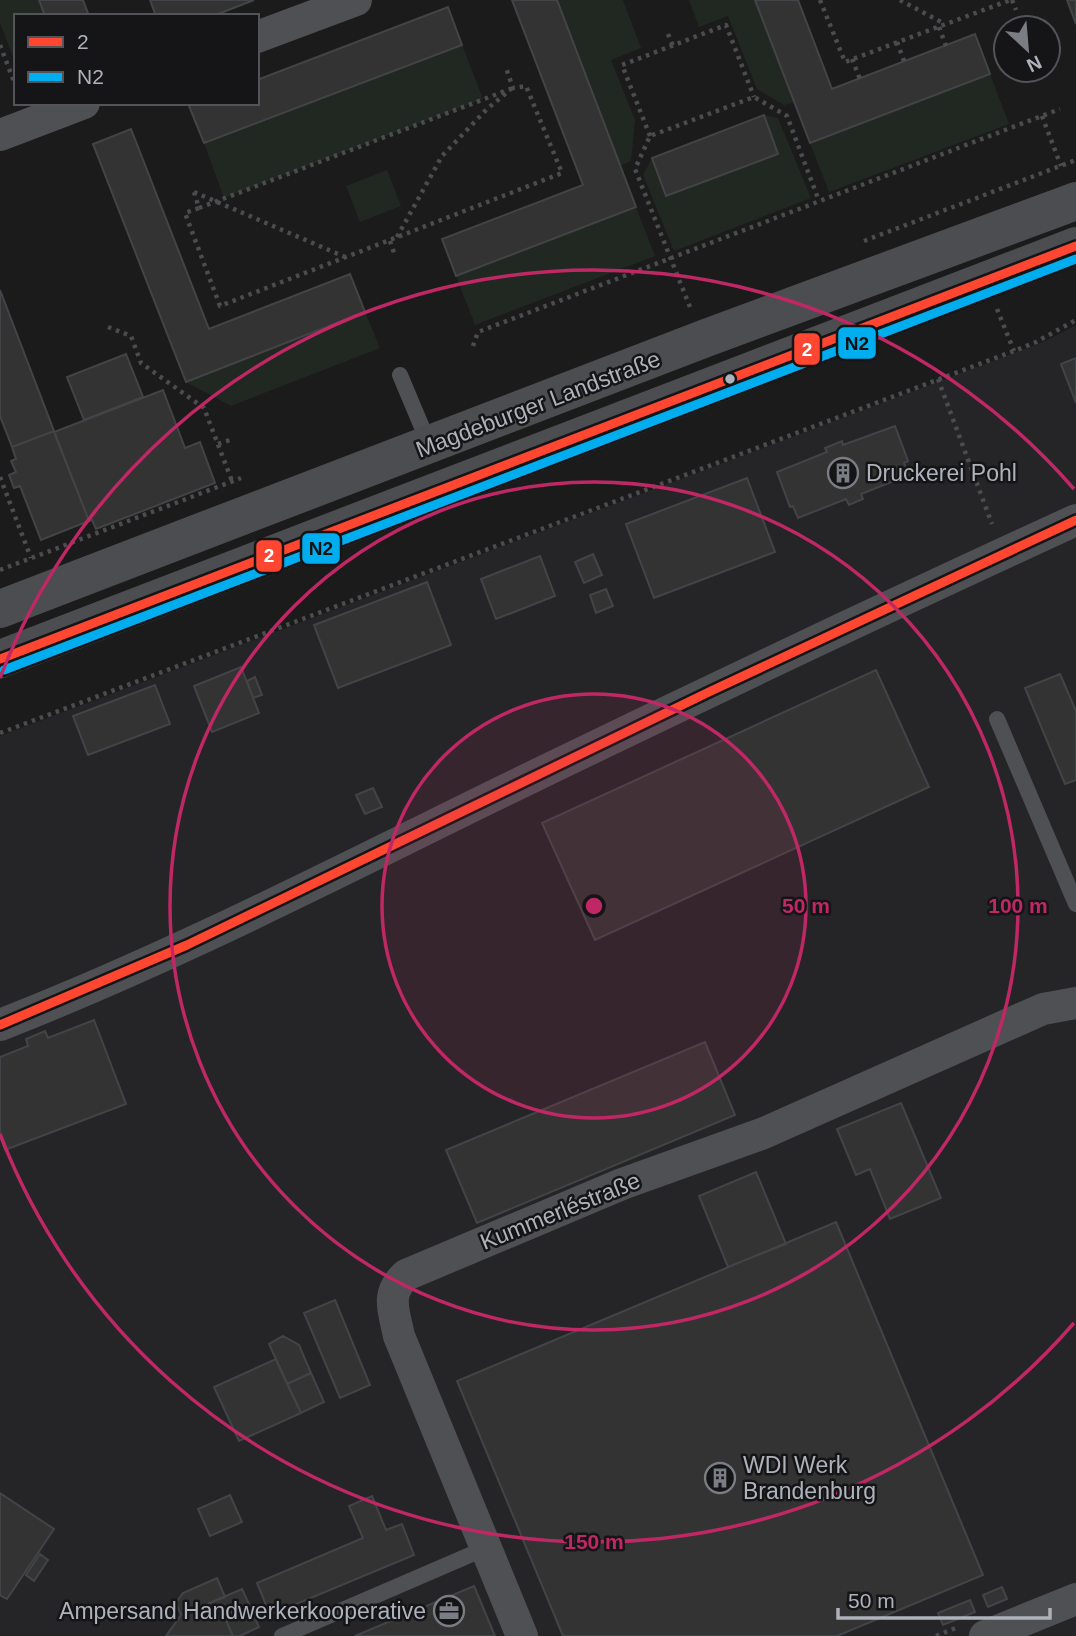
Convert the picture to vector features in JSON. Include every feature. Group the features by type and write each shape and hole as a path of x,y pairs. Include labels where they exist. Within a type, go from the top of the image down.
{"main road":[{"name":"Magdeburger Landstraße","path":"0,610 706,338 1076,201"},
{"name":"Magdeburger Landstraße","path":"0,659 1076,246"}],"street":[{"path":"259,36 356,0"},
{"path":"0,135 79,105"},
{"path":"0,1025 210,934 743,676 1076,520"},
{"name":"Kummerléstraße","path":"522,1636 399,1336 391,1299 395,1285 406,1275 419,1269 622,1184 764,1133 1043,1009 1076,1003"},
{"path":"985,1636 1076,1600"}],"lane":[{"path":"400,374 430,446"},
{"path":"997,719 1076,904"},
{"path":"282,1636 486,1548"}],"path":[{"path":"820,0 845,62 1011,0 1016,10"},
{"path":"900,0 945,24"},
{"path":"650,136 622,65 726,25 754,97 787,116 820,201"},
{"path":"939,27 946,46"},
{"path":"668,34 673,46"},
{"path":"897,42 904,61"},
{"path":"0,45 14,82"},
{"path":"852,59 860,79"},
{"path":"506,68 513,88"},
{"path":"526,86 562,173 220,306 185,214 215,201 513,88 526,86"},
{"path":"396,238 442,156 487,109 513,88"},
{"path":"690,307 635,169 650,136 754,97"},
{"path":"473,346 478,332 1060,109"},
{"path":"1042,117 1061,166"},
{"path":"199,208 194,192 345,258"},
{"path":"390,241 394,253"},
{"path":"996,307 1014,351"},
{"path":"0,733 1014,351 1076,320"},
{"path":"108,327 131,336 141,363 204,408 232,481"},
{"path":"938,379 992,524"},
{"path":"218,444 230,440"},
{"path":"0,477 31,558"}],"shaded area":[{"path":"0,0 39,0 44,14 14,14 14,59 0,23"},
{"path":"557,0 623,0 641,48 611,60 635,120 631,161 620,166"},
{"path":"689,0 755,0 794,102 784,105 757,89 728,16 699,27"},
{"path":"462,45 483,99 224,198 204,143"},
{"path":"990,74 1009,124 829,192 810,143"},
{"path":"764,115 778,118 811,198 674,251 643,175 652,158 666,196 778,154"},
{"path":"387,170 401,206 360,222 346,186"},
{"path":"636,207 655,256 475,325 456,276"},
{"path":"365,312 380,348 231,406 186,382"},
{"path":"1076,325 1076,1636 0,1636 0,736 1043,342"}],"building":[{"path":"39,0 83,0 88,14 44,14"},
{"path":"150,0 254,0 218,14 155,14"},
{"path":"512,0 557,0 636,207 456,276 442,239 583,185"},
{"path":"755,0 798,0 832,89 975,34 990,74 810,143"},
{"path":"1067,0 1076,0 1076,24"},
{"path":"448,7 462,45 204,143 189,106 259,105 259,79"},
{"path":"764,115 778,154 666,196 652,158"},
{"path":"131,129 209,329 350,274 365,312 186,382 93,144"},
{"path":"0,290 54,431 12,447 0,416"},
{"path":"126,354 143,397 84,420 67,377"},
{"path":"1076,358 1076,403 1061,364"},
{"path":"163,390 185,448 200,442 215,483 96,529 92,520 89,521 54,432"},
{"name":"Druckerei Pohl","path":"895,426 908,461 904,463 909,475 861,494 863,499 849,505 846,499 798,518 793,506 790,507 777,472 827,452 825,448 842,441 843,445"},
{"path":"54,431 89,521 41,540 20,486 14,488 9,475 16,472 11,461 16,459 12,447"},
{"path":"747,478 775,552 654,598 626,524"},
{"path":"593,554 602,575 584,583 575,562"},
{"path":"540,556 555,596 496,619 481,579"},
{"path":"427,582 451,645 338,688 314,625"},
{"path":"606,589 613,606 596,613 590,595"},
{"path":"241,667 259,713 212,732 194,686"},
{"path":"876,670 929,787 595,940 542,823"},
{"path":"1060,674 1076,711 1076,780 1065,784 1025,688"},
{"path":"255,677 262,695 253,698 247,681"},
{"path":"155,685 170,724 88,755 73,716"},
{"path":"373,788 382,807 365,814 356,795"},
{"path":"94,1020 126,1104 5,1150 0,1136 0,1057 28,1046 26,1039 45,1031 48,1038"},
{"path":"705,1042 735,1115 477,1223 446,1150"},
{"path":"901,1103 941,1198 890,1219 870,1169 856,1175 837,1129"},
{"path":"756,1172 786,1244 728,1267 699,1196"},
{"name":"WDI Werk Brandenburg","path":"836,1222 983,1575 837,1636 563,1636 457,1381"},
{"path":"335,1300 370,1385 340,1398 304,1313"},
{"path":"283,1336 299,1345 311,1373 287,1384 269,1344"},
{"path":"276,1359 301,1413 239,1441 214,1387"},
{"path":"311,1373 324,1402 301,1413 287,1384"},
{"path":"0,1493 54,1529 7,1599 0,1595"},
{"path":"230,1495 242,1522 210,1536 198,1509"},
{"path":"372,1496 386,1530 402,1524 414,1555 270,1615 257,1583 363,1538 349,1506"},
{"path":"40,1554 48,1560 34,1581 26,1575"},
{"path":"217,1578 225,1597 181,1615 176,1603 183,1593"},
{"name":"Ampersand Handwerkerkooperative","path":"474,1586 495,1636 355,1636"},
{"path":"1002,1587 1007,1599 988,1607 983,1595"},
{"path":"242,1589 249,1604 224,1616 233,1636 166,1636 181,1615"},
{"path":"970,1600 975,1612 943,1625 938,1613"},
{"path":"249,1604 259,1627 240,1636 233,1636 224,1616"}],"transit line":[{"name":"2","path":"0,659 1076,246"},
{"name":"N2","path":"4,670 1076,259"},
{"name":"2","path":"0,1025 187,945 711,691 1076,520"}],"place":[{"name":"Druckerei Pohl","path":"843,473"},
{"name":"WDI Werk Brandenburg","path":"720,1478"},
{"name":"Ampersand Handwerkerkooperative","path":"449,1611"}]}
